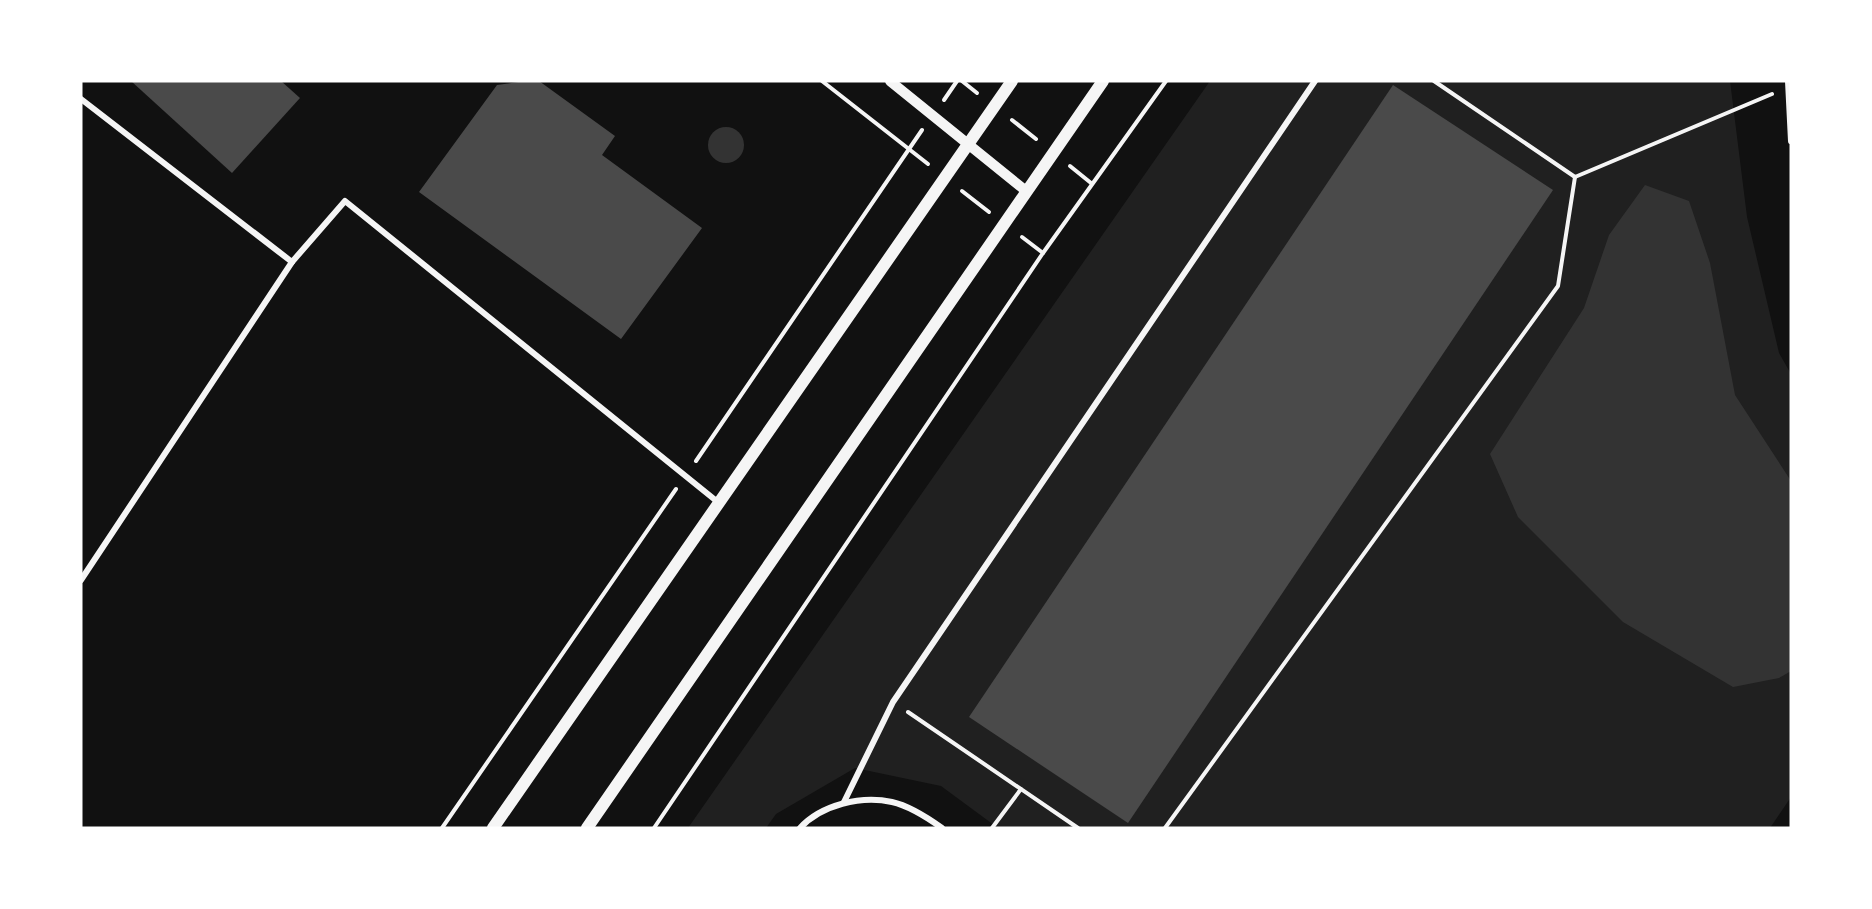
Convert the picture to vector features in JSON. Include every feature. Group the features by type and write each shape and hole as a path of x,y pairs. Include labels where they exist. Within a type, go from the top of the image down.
{"main road":[{"path":"493,828 1012,81"},
{"path":"587,828 1103,81"}],"street":[{"path":"890,81 1026,191"},
{"path":"844,802 893,702 1315,81"},
{"path":"1787,85 1791,141"},
{"path":"81,99 292,262"},
{"path":"81,580 292,262 345,201 719,504"},
{"path":"800,828 812,815 844,802 891,802 928,818 942,828"}],"path":[{"path":"442,828 957,81"},
{"path":"962,81 1091,183"},
{"path":"654,828 1091,183 1166,81"},
{"path":"1434,81 1575,177"},
{"path":"1575,177 1787,85"},
{"path":"1165,828 1558,286 1575,177"},
{"path":"893,702 1078,828"},
{"path":"992,828 1021,789"}],"shaded area":[{"path":"1210,81 1730,81 1747,217 1779,353 1791,374 1791,797 1770,828 998,828 941,786 855,768 776,814 766,828 688,828"},
{"path":"726,127 739,132 744,145 739,158 726,163 713,158 708,145 713,132"},
{"path":"1645,185 1689,201 1710,263 1735,395 1791,481 1791,671 1779,678 1733,687 1623,622 1518,517 1490,454 1584,308 1609,235"}],"building":[{"path":"131,81 281,81 300,98 232,173"},
{"path":"539,81 615,136 602,155 702,228 621,339 419,192 497,85"},
{"path":"1393,85 1553,190 1128,823 969,717"}]}
